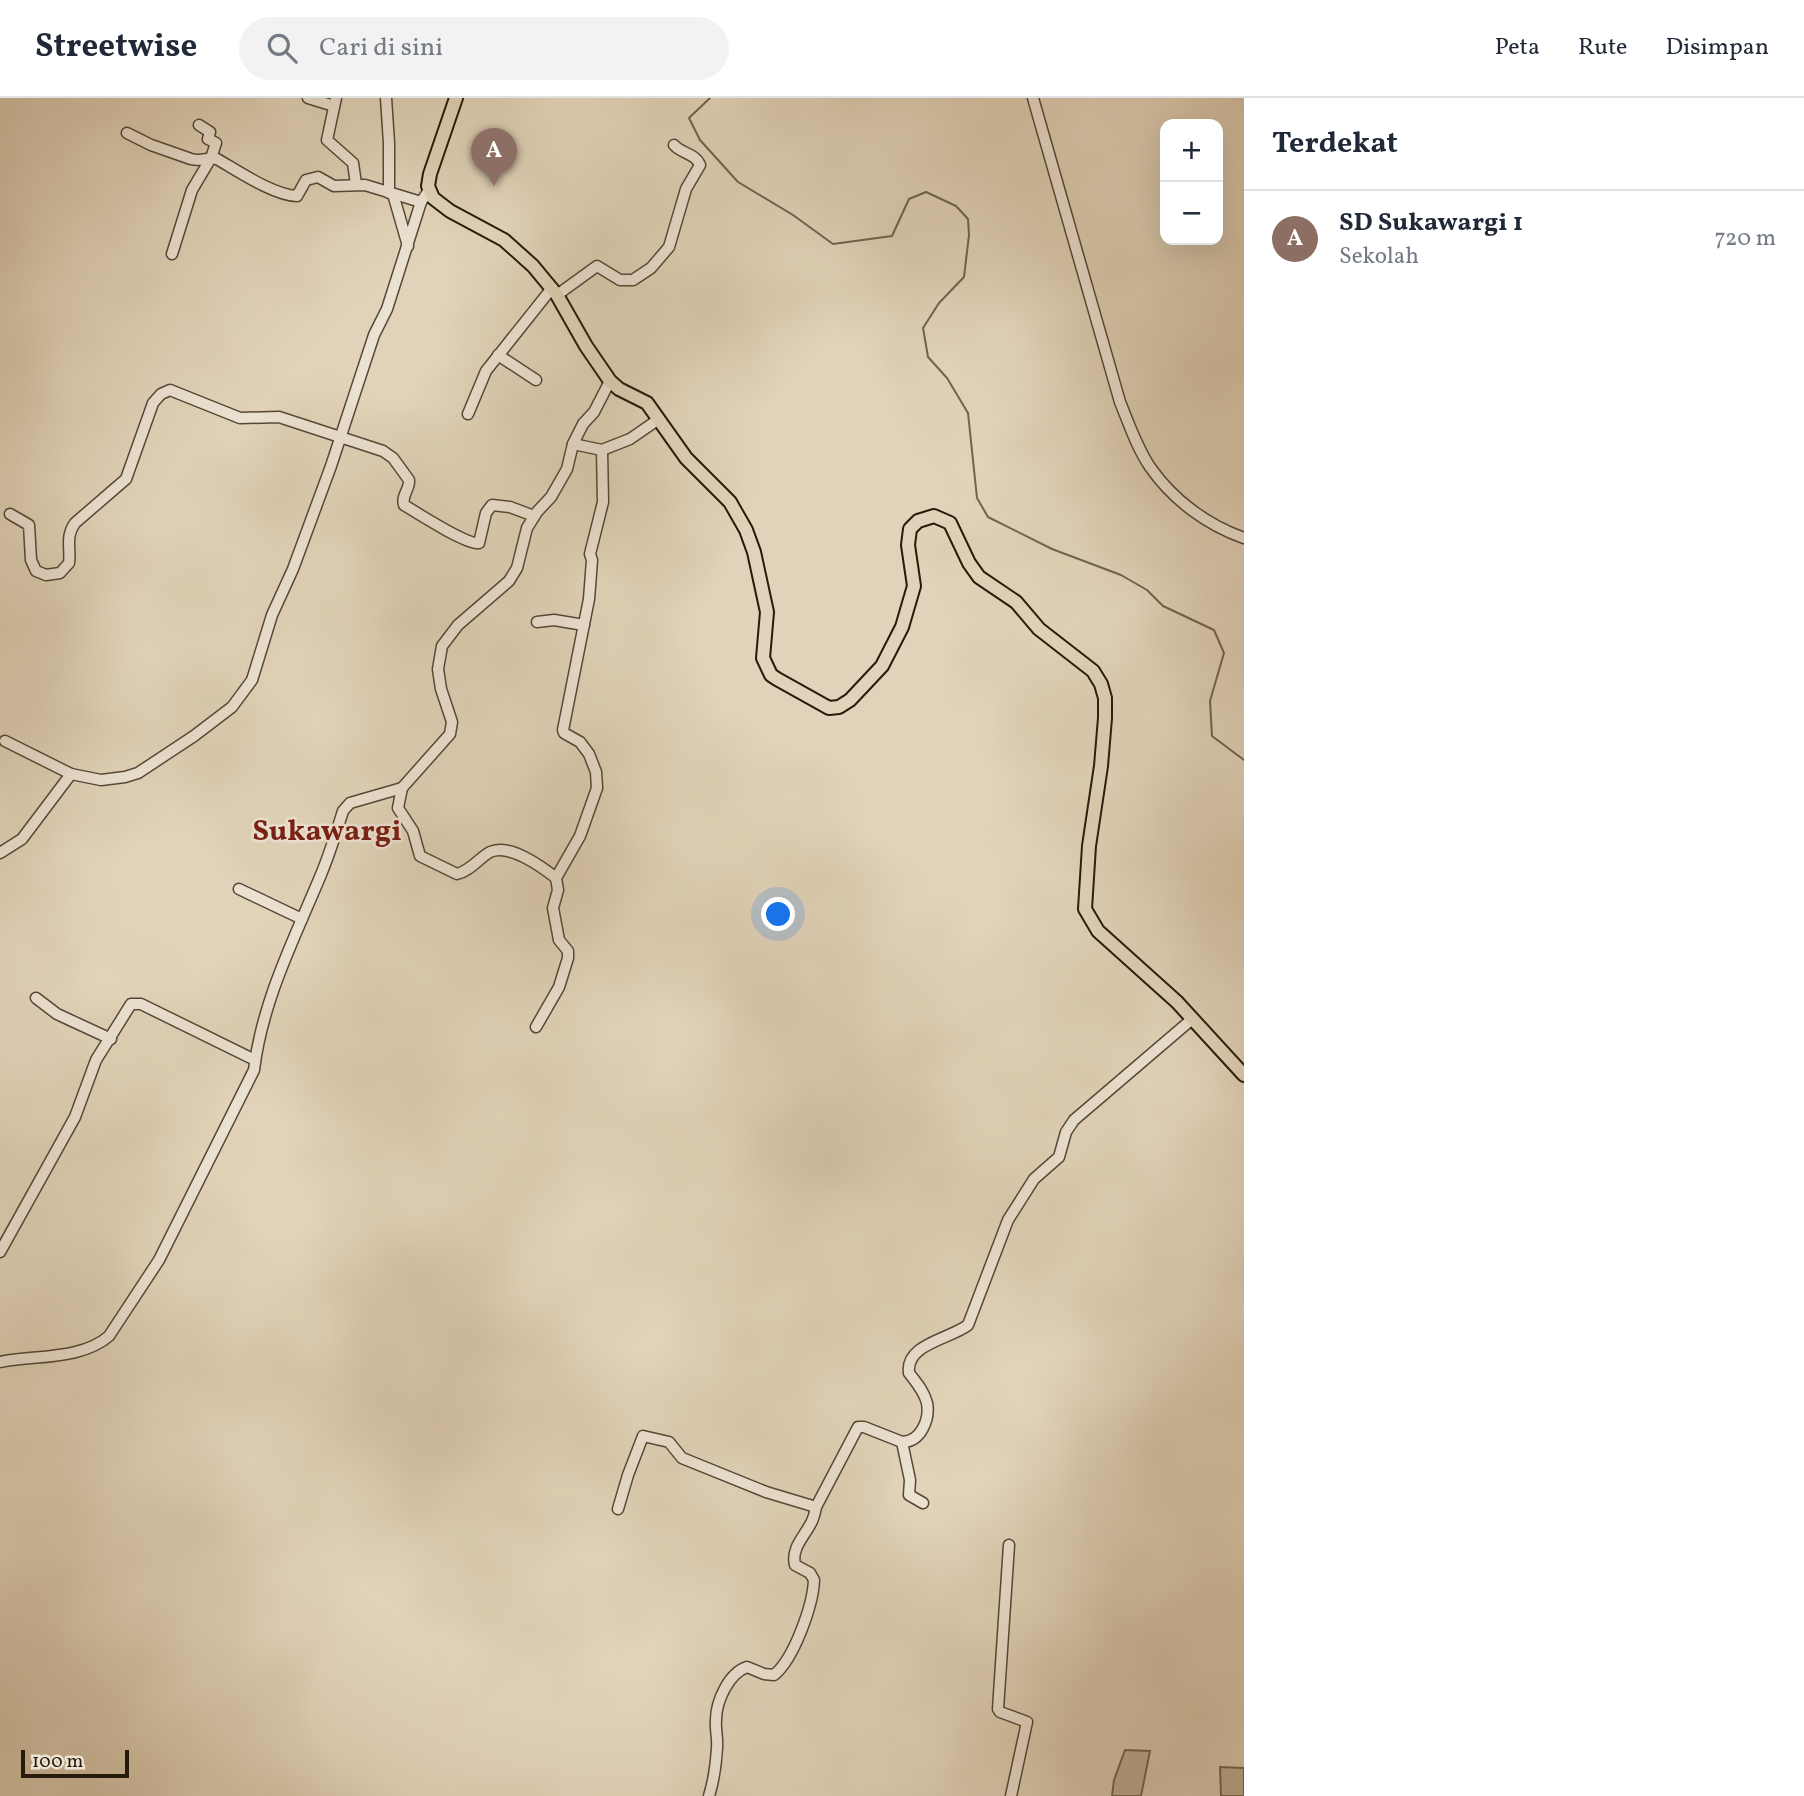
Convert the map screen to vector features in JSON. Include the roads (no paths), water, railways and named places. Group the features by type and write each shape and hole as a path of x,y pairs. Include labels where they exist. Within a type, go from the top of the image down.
{"main road":[{"path":"456,98 430,174 429,190 433,198 519,251 554,291 610,381 619,389 647,403 686,458 730,502 754,552 767,612 764,658 771,675 817,702 834,708 844,704 882,666 902,627 914,586 908,545 910,529 923,518 934,516 945,519 953,529 969,563 979,577 1016,602 1039,629 1093,671 1101,684 1105,705 1089,846 1085,909 1098,932 1177,1002 1244,1075"}],"street":[{"path":"308,98 335,102 327,140 353,163 356,184"},
{"path":"386,98 391,193 408,246"},
{"path":"1033,98 1120,402 1135,440 1150,467 1193,512 1215,527 1244,538"},
{"path":"172,254 192,190 211,158 216,143 208,139 210,132 199,125"},
{"path":"127,133 151,145 197,161 211,158 292,196 297,196 306,180 318,177 334,186 356,184 422,202"},
{"path":"468,414 482,378 498,355 554,291 597,267 628,282 651,268 664,256 673,239 686,189 700,164 688,153 680,152 674,145"},
{"path":"5,741 71,774 101,780 125,777 138,773 232,707 252,680 272,615 312,519 374,335 387,309 422,202 429,190"},
{"path":"498,355 536,380"},
{"path":"556,878 537,864 504,851 489,853 464,872 457,874 424,860 417,851 413,831 398,808 402,788 450,734 452,728 438,668 442,646 458,625 509,581 517,568 527,528 562,478 573,444 610,381"},
{"path":"10,514 29,525 31,560 36,571 46,575 60,573 69,563 70,530 126,479 150,410 165,391 176,391 240,418 279,417 389,454 409,480 404,505 463,540 478,544 486,513 492,505 510,507 534,516"},
{"path":"573,444 602,450 630,439 659,419"},
{"path":"536,1027 559,987 568,958 568,951 559,940 554,915 558,890 556,878 580,836 597,788 598,778 589,754 580,742 563,730 592,573 590,554 603,502 602,450"},
{"path":"537,622 555,621 584,625"},
{"path":"0,853 22,839 71,774"},
{"path":"0,1362 90,1348 110,1336 159,1260 245,1091 254,1070 257,1042 271,998 321,874 343,811 350,803 402,788"},
{"path":"239,889 302,919"},
{"path":"36,998 57,1014 111,1039"},
{"path":"0,1252 75,1117 96,1060 129,1007 138,1002 255,1060"},
{"path":"709,1796 717,1753 716,1717 732,1677 739,1669 747,1667 769,1676 779,1671 804,1622 814,1580 810,1573 795,1564 794,1556 858,1427 902,1442 917,1437 922,1429 927,1402 909,1373 910,1359 918,1351 968,1325 1008,1220 1034,1179 1059,1157 1069,1125 1191,1020"},
{"path":"618,1509 643,1436 669,1442 682,1458 696,1464 766,1492 816,1507"},
{"path":"902,1442 910,1480 909,1495 923,1503"},
{"path":"1009,1545 998,1709 1027,1721 1011,1796"}],"waterway":[{"path":"710,98 689,118 700,140 738,182 793,215 833,244 892,236 909,199 926,192 956,206 968,219 964,277 939,303 923,328 928,357 947,378 968,413 977,498 988,517 1052,549 1121,575 1147,590 1163,606 1214,630 1224,653 1210,701 1212,736 1244,760"}],"place":[{"name":"SD Sukawargi 1","path":"494,186"}],"district":[{"name":"Sukawargi","path":"327,832"}]}
